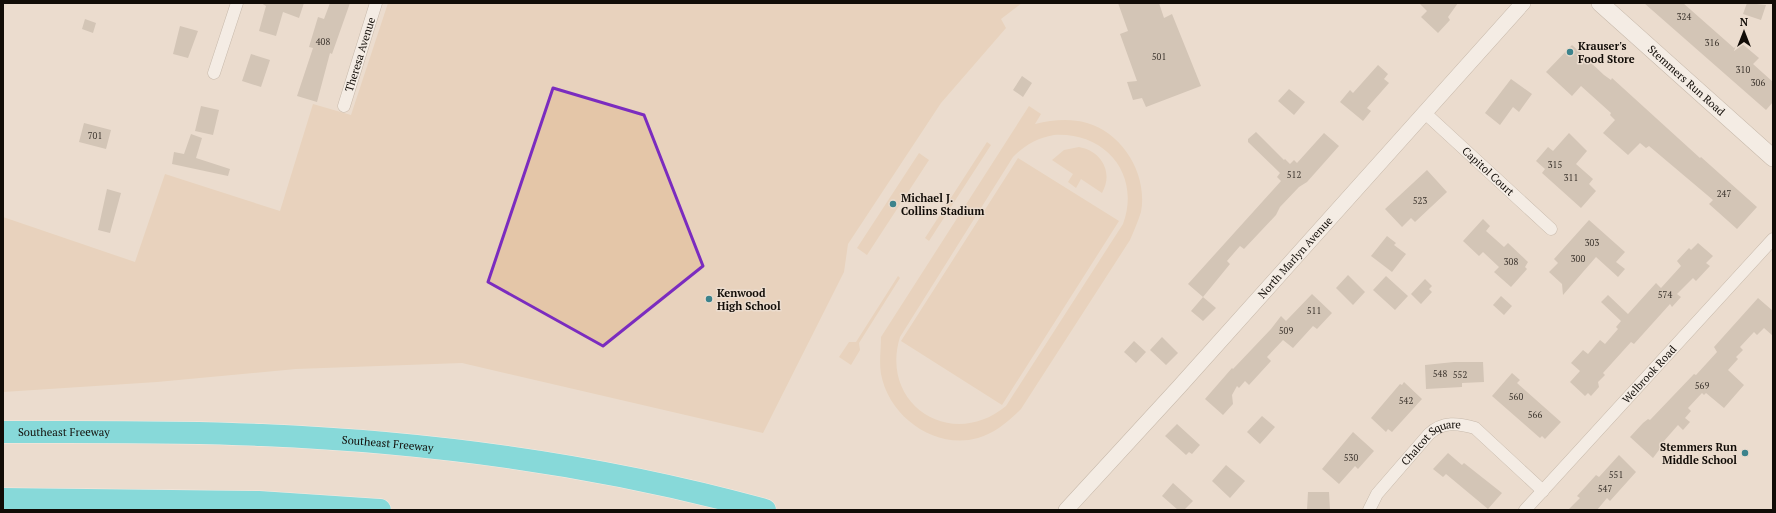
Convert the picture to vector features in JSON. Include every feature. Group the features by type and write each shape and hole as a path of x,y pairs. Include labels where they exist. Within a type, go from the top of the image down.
{"highway":[{"name":"Southeast Freeway","path":"3,432 261,435 354,440 429,447 502,456 578,468 661,484 765,510"},
{"path":"3,499 259,502 380,510"}],"main road":[{"name":"Stemmers Run Road","path":"1600,3 1771,151"}],"street":[{"path":"214,73 237,3"},
{"name":"Theresa Avenue","path":"344,106 376,3"},
{"name":"North Marlyn Avenue","path":"1066,510 1180,388 1523,3"},
{"name":"Capitol Court","path":"1425,113 1552,229"},
{"name":"Welbrook Road","path":"1525,510 1773,239"},
{"name":"Chalcot Square","path":"1369,510 1377,494 1429,434 1437,427 1445,424 1464,425 1475,428 1543,491"}],"highlighted area":[{"path":"553,88 644,115 703,266 603,346 488,282"}],"shaded area":[{"path":"388,3 1022,3 1001,19 1006,28 941,103 848,244 844,272 763,433 462,363 296,369 157,382 3,392 3,217 135,262 165,174 280,211 313,104 351,115"},
{"path":"1029,106 1041,114 1035,124 1061,120 1074,120 1087,123 1100,128 1112,136 1122,146 1130,157 1141,184 1141,212 1133,233 1130,240 1021,409 1007,422 984,436 962,440 946,439 916,427 893,404 886,390 880,369 881,337","holes":["1054,135 1073,136 1089,141 1103,149 1115,160 1123,174 1127,189 1127,206 1123,224 1006,406 985,419 964,424 943,422 925,414 910,401 900,383 896,361 900,337 1013,157 1022,149 1042,138"]},
{"path":"987,142 991,145 929,241 925,238"},
{"path":"1079,147 1094,153 1099,158 1106,170 1107,178 1102,193 1081,179 1076,188 1068,182 1073,174 1052,160 1064,150"},
{"name":"Michael J. Collins Stadium","path":"919,153 929,160 867,255 857,248"},
{"path":"1018,158 1119,221 1002,405 901,341"},
{"path":"898,276 900,278 859,343 860,350 851,365 839,357 849,342 856,342"}],"building":[{"path":"261,3 304,3 299,18 283,12 276,36 259,31 266,6"},
{"path":"330,3 350,3 332,54 330,53 317,102 297,96 313,48 309,47 318,17 324,19"},
{"path":"1118,3 1159,3 1164,18 1172,14 1201,86 1146,107 1142,98 1133,100 1127,82 1137,81 1120,34 1128,31"},
{"path":"1419,3 1458,3 1448,17 1450,20 1438,33 1421,17 1427,11"},
{"path":"1644,3 1683,3 1734,48 1740,42 1759,58 1753,64 1773,82 1773,102 1766,110"},
{"path":"1747,3 1766,5 1761,20 1743,14"},
{"path":"85,19 96,23 93,33 82,29"},
{"path":"180,26 198,31 188,58 173,54"},
{"path":"1572,45 1604,75 1611,80 1612,78 1700,158 1701,157 1757,207 1737,229 1709,204 1713,200 1649,146 1646,148 1640,143 1628,155 1603,133 1615,120 1610,115 1611,113 1581,86 1572,96 1546,72"},
{"path":"251,54 270,60 261,87 242,81"},
{"path":"1378,65 1388,74 1384,79 1389,83 1367,108 1371,111 1363,121 1340,102 1350,90 1353,93"},
{"path":"1022,76 1032,83 1023,97 1013,90"},
{"path":"1511,79 1532,94 1519,112 1513,107 1500,125 1485,113"},
{"path":"1289,89 1305,102 1294,115 1278,101"},
{"path":"201,106 219,110 213,135 195,131"},
{"path":"84,123 111,130 106,149 79,142"},
{"path":"1256,132 1290,164 1294,160 1297,163 1324,133 1339,146 1307,182 1299,187 1280,207 1276,215 1244,249 1240,246 1227,261 1230,264 1203,297 1188,284 1281,181 1277,177 1280,173 1248,142 1248,139"},
{"path":"1569,133 1587,151 1576,164 1593,179 1589,184 1596,191 1581,208 1542,173 1545,169 1536,161 1548,147 1553,151"},
{"path":"191,134 202,138 196,158 230,169 228,176 172,164 174,152 184,154"},
{"path":"1427,170 1447,192 1415,222 1411,218 1402,227 1385,209"},
{"path":"107,189 121,193 110,233 98,230"},
{"path":"1483,219 1490,226 1486,231 1504,247 1508,243 1528,262 1525,267 1527,269 1511,287 1494,272 1499,267 1483,252 1479,256 1463,241"},
{"path":"1589,220 1625,252 1616,262 1625,269 1618,277 1596,257 1563,295 1562,284 1549,272 1558,263 1554,259"},
{"path":"1387,236 1396,243 1394,245 1406,254 1392,272 1371,256"},
{"path":"1698,243 1713,256 1706,263 1710,266 1696,281 1693,278 1677,294 1681,297 1672,307 1670,304 1634,344 1631,342 1603,373 1605,375 1598,382 1599,387 1591,396 1588,393 1585,396 1570,382 1580,371 1571,363 1583,350 1588,354 1600,340 1605,344 1618,329 1616,327 1621,321 1601,302 1608,295 1628,314 1656,283 1661,288 1681,266 1677,261 1689,248 1691,250"},
{"path":"1348,275 1365,292 1353,305 1336,288"},
{"path":"1386,276 1408,296 1395,310 1373,290"},
{"path":"1425,279 1432,286 1429,289 1432,292 1421,304 1411,294"},
{"path":"1312,294 1332,313 1317,329 1313,326 1293,348 1283,340 1267,357 1271,361 1249,385 1245,381 1239,388 1237,386 1232,395 1233,404 1223,415 1205,399 1232,368 1233,369 1271,329 1281,316 1286,321"},
{"path":"1501,296 1512,306 1504,315 1493,305"},
{"path":"1203,297 1216,308 1203,321 1191,311"},
{"path":"1758,298 1773,311 1773,336 1764,328 1757,335 1754,332 1740,347 1743,350 1736,357 1738,359 1728,370 1744,385 1724,408 1706,393 1704,395 1702,393 1688,408 1691,411 1685,418 1690,422 1683,430 1678,425 1664,441 1665,442 1653,458 1630,437 1643,423 1648,419 1650,420 1694,374 1696,375 1717,352 1714,347"},
{"path":"1162,337 1178,353 1166,365 1150,350"},
{"path":"1134,341 1146,352 1136,363 1124,352"},
{"path":"1454,362 1483,362 1484,382 1462,383 1462,387 1426,389 1425,365"},
{"path":"1512,373 1520,380 1517,383 1561,422 1545,439 1542,436 1540,438 1492,396"},
{"path":"1404,382 1422,399 1392,432 1388,429 1386,432 1371,418 1400,384 1402,385"},
{"path":"1262,416 1275,427 1260,444 1247,432"},
{"path":"1177,424 1200,445 1192,454 1189,452 1186,455 1165,436"},
{"path":"1353,432 1374,451 1358,469 1355,466 1339,484 1322,469"},
{"path":"1448,453 1462,465 1464,463 1502,493 1488,509 1446,474 1443,477 1433,469"},
{"path":"1619,455 1636,472 1610,501 1607,498 1597,510 1568,510 1580,498 1577,496 1596,475 1599,477"},
{"path":"1226,465 1245,481 1230,498 1212,481"},
{"path":"1173,483 1193,501 1184,510 1178,510 1162,496"},
{"path":"1308,492 1329,492 1330,510 1307,510"}],"place":[{"name":"Krauser's Food Store","path":"1570,52"},
{"name":"Michael J. Collins Stadium","path":"893,204"},
{"name":"Kenwood High School","path":"709,299"},
{"name":"Stemmers Run Middle School","path":"1745,453"}]}
